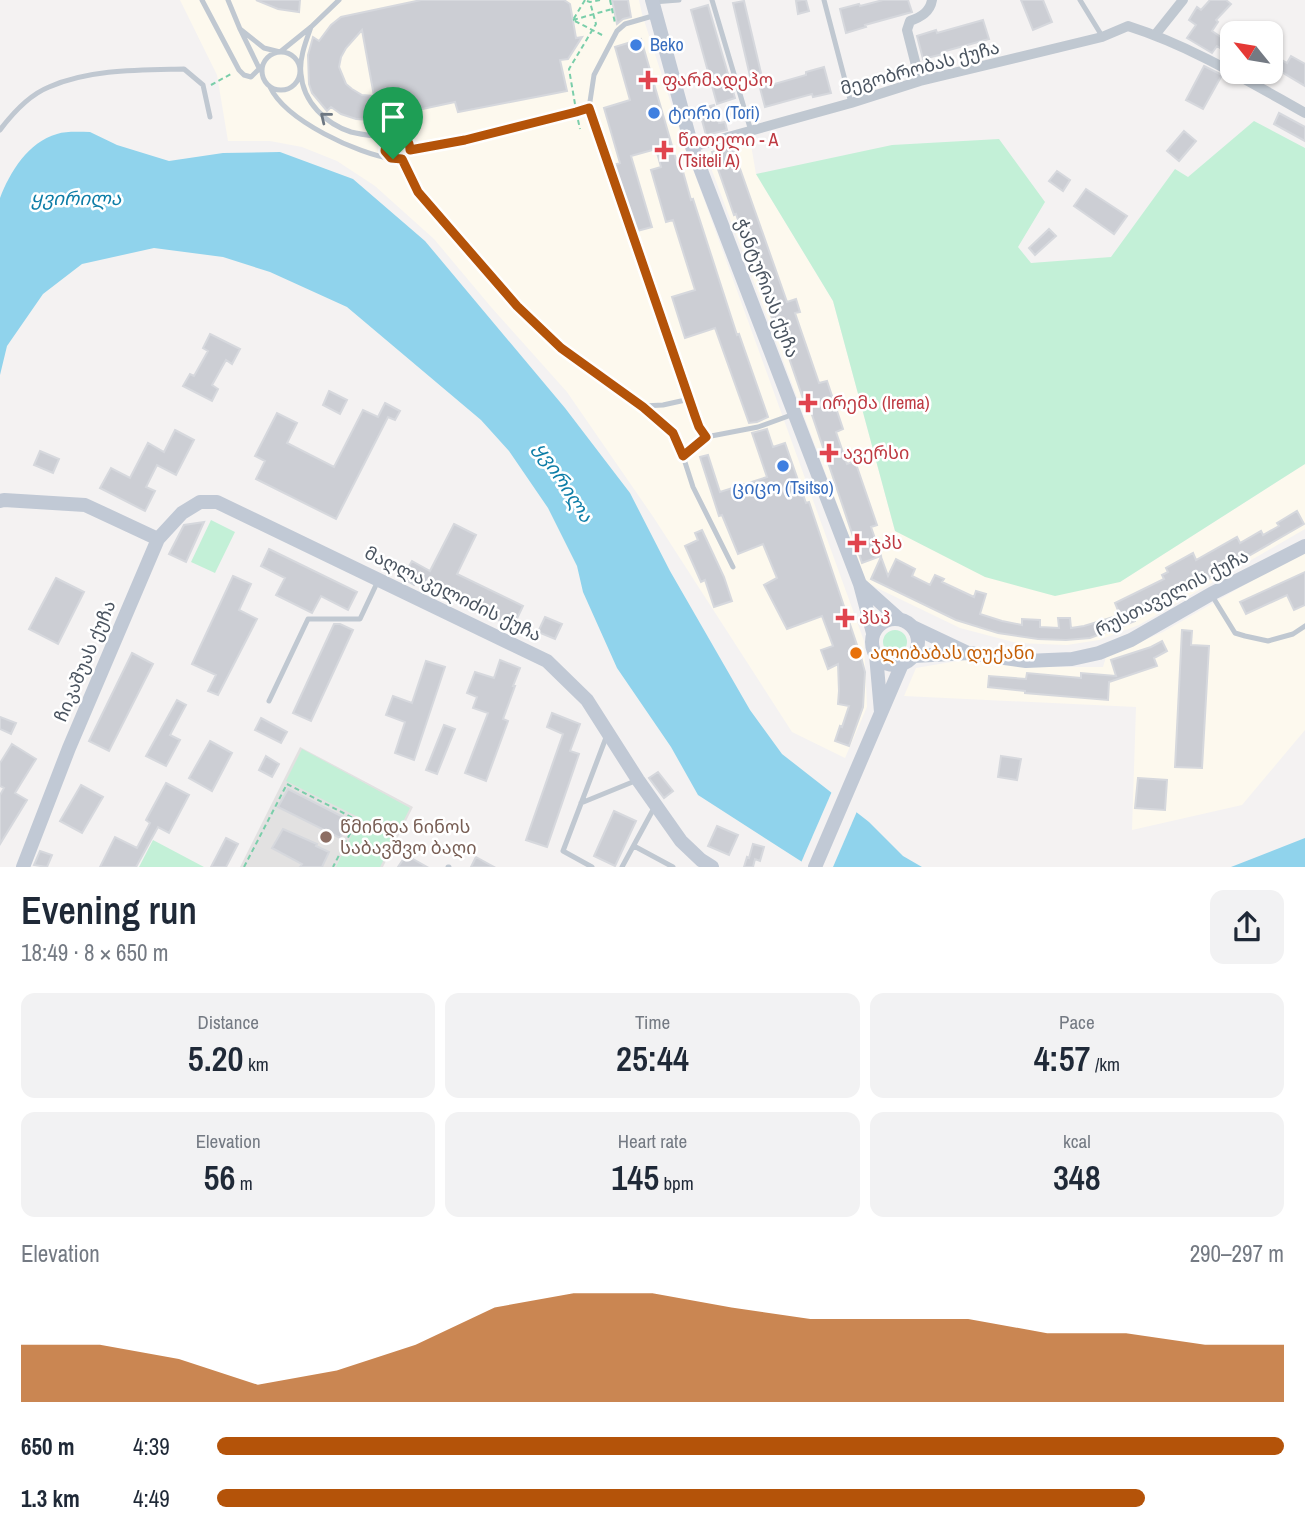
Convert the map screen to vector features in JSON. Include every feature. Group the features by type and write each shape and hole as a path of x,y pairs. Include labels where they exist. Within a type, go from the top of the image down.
{"street":[{"path":"920,81 907,30 910,21 924,15 932,0"},
{"path":"1155,35 1183,0"},
{"name":"ჭანტურიას ქუჩა","path":"654,6 692,147 860,584 873,633"},
{"name":"მეგობრობას ქუჩა","path":"692,147 920,81 1102,37 1128,26 1155,35 1229,71 1305,113"},
{"path":"0,501 85,505 158,539"},
{"name":"ჩიკაშუას ქუჩა","path":"23,867 69,748 158,539 182,513 200,502 217,502"},
{"name":"მაღლაკელიძის ქუჩა","path":"217,502 547,661 587,700 638,780 681,841 702,865"},
{"name":"რუსთაველის ქუჩა","path":"908,660 969,653 1026,661 1072,659 1099,653 1131,640 1211,594 1305,546"},
{"name":"ჭანტურიას ქუჩა","path":"860,584 899,619"},
{"path":"816,867 881,713 918,643 913,627 899,619 886,620 873,633 881,713"},
{"name":"რუსთაველის ქუჩა","path":"913,627 969,653"},
{"path":"876,655 890,665 908,660"}],"lane":[{"path":"202,0 239,70 251,77 270,56 280,52 311,27 338,0"},
{"path":"228,0 240,29 261,67 263,76 286,107 328,136 362,152 393,159 406,156 410,150 405,137 397,135 389,138 353,132 333,123 315,108 303,90 298,62 292,56 264,48 240,29"},
{"path":"679,0 654,6 617,31 594,75 589,108 699,427 706,437"},
{"path":"712,0 751,131"},
{"path":"824,0 851,103"},
{"path":"1080,0 1102,37"},
{"path":"271,87 282,90 290,88 298,81 311,27"},
{"path":"0,130 15,110 47,87 121,70 184,69 204,85 210,117"},
{"path":"410,150 465,140 589,108"},
{"path":"389,138 385,151 393,159"},
{"path":"402,159 418,192 517,306 561,348 643,407 673,433 693,487 733,567"},
{"path":"643,407 690,399"},
{"path":"683,456 706,437 758,427 794,414"},
{"path":"269,701 308,619 360,619 379,579"},
{"path":"1211,594 1235,633 1268,641 1293,634 1305,626"},
{"path":"592,867 563,851 608,733"},
{"path":"581,803 638,780"},
{"path":"622,867 656,805"},
{"path":"634,846 673,867"}],"path":[{"path":"573,20 585,0 600,0"},
{"path":"610,0 617,31"},
{"path":"580,129 569,69 596,24 590,2"},
{"path":"573,20 612,9"},
{"path":"573,20 612,40"},
{"path":"204,89 239,70"},
{"path":"244,867 287,784 357,820 333,867"}],"shaded area":[{"path":"180,0 639,0 685,147 864,641 867,707 845,758 792,732 654,518 567,392 434,239 375,186 337,161 302,147 270,141 228,141 217,75"},
{"path":"750,139 756,174 833,301 895,531 1120,582 1305,464 1305,529 1139,625 1099,640 1067,645 1017,643 960,628 866,581 705,152"},
{"path":"1305,550 1305,730 1242,805 1132,830 1136,707 904,696 916,668 963,660 1025,667 1103,667 1106,657 1163,632"},
{"name":"წმინდა ნინოს საბავშვო ბაღი","path":"300,747 413,807 383,867 240,867"}],"green space":[{"path":"1254,121 1305,148 1305,464 1120,582 1055,596 985,577 895,531 833,301 756,174 892,145 999,139 1045,202 1018,247 1031,263 1111,257 1175,169 1188,177"},
{"path":"211,520 235,532 215,573 191,562"},
{"path":"895,630 904,633 907,642 904,651 895,654 886,651 883,642 886,633"},
{"path":"302,749 410,808 380,867 336,867 360,818 286,781"},
{"path":"153,840 204,867 139,867"}],"water":[{"name":"ყვირილა","path":"90,132 117,145 169,161 223,153 280,152 353,179 425,241 565,408 630,493 670,571 750,710 782,754 869,822 903,856 922,867 810,867 698,795 671,747 617,668 583,592 577,566 548,508 509,451 481,420 347,307 270,272 223,257 154,248 82,264 43,294 7,346 0,375 0,198 21,159 37,144 61,133"},
{"path":"1305,838 1305,867 1231,867"}],"pier":[{"path":"833,789 858,809 833,867 803,867 800,865"}],"building":[{"path":"256,0 300,0 299,12 278,9"},
{"path":"421,0 564,0 570,4 576,38 582,37 568,59 560,60 567,91 458,112 455,102 371,120 356,119 331,107 327,111 312,93 309,84 308,55 313,37 319,41 341,17","holes":["362,30 374,96 362,95 352,89 346,84 339,67 346,48"]},
{"path":"612,0 628,0 631,17 617,24"},
{"path":"806,0 809,11 798,14 796,1"},
{"path":"883,0 908,0 912,12 846,33 840,9"},
{"path":"1021,0 1043,0 1052,22 1033,30"},
{"path":"1210,0 1226,0 1231,4 1216,20 1218,22 1212,31 1220,36 1220,48 1217,46 1212,53 1187,38 1196,25 1189,20 1197,7 1201,10"},
{"path":"744,1 761,73 750,76 733,3"},
{"path":"708,5 735,98 717,104 691,10"},
{"path":"983,20 989,39 923,59 917,36"},
{"path":"641,39 677,163 680,161 737,335 739,334 768,417 757,422 749,423 715,328 685,338 672,297 695,290 673,220 666,222 651,170 661,167 656,149 631,156 652,227 637,231 614,165 620,163 604,108 630,100 615,47"},
{"path":"1291,56 1305,64 1305,86 1283,73 1283,61 1287,63"},
{"path":"1204,66 1220,74 1203,109 1186,100"},
{"path":"824,67 831,93 813,97 812,94 765,107 760,88"},
{"path":"714,105 719,123 725,122 727,130 706,135 699,109"},
{"path":"1279,113 1305,127 1305,141 1274,124"},
{"path":"1184,131 1196,141 1179,161 1167,151"},
{"path":"732,146 787,302 796,299 800,312 795,313 819,383 827,381 843,429 836,432 847,464 855,461 877,525 871,527 881,556 862,563 811,412 808,413 778,326 775,327 712,152"},
{"path":"1057,171 1070,180 1063,191 1049,181"},
{"path":"1086,189 1127,216 1114,234 1074,206"},
{"path":"1049,229 1056,236 1035,255 1029,248"},
{"path":"210,334 240,349 232,364 226,360 212,385 218,389 212,401 183,386 190,374 194,376 208,351 203,348"},
{"path":"329,391 347,400 340,414 323,405"},
{"path":"385,403 400,411 395,420 388,417 336,519 256,479 265,461 255,456 277,413 297,423 287,443 334,467 363,410 378,417"},
{"path":"767,429 773,447 785,443 806,503 809,502 865,672 863,707 849,746 835,741 849,706 838,704 838,664 828,669 821,650 833,646 822,616 787,629 764,585 777,578 763,544 738,554 722,515 719,516 700,457 708,455 720,492 767,477 752,433"},
{"path":"175,430 194,440 176,475 157,465 146,487 155,491 145,511 100,488 111,468 130,478 148,443 164,452"},
{"path":"40,451 59,459 53,473 34,465"},
{"path":"1297,511 1304,524 1135,621 1090,638 1038,639 998,633 956,620 871,579 881,557 888,576 896,559 915,569 912,576 930,585 935,575 944,579 942,582 974,597 976,591 986,594 980,614 1022,625 1022,619 1040,620 1040,627 1059,628 1058,618 1070,618 1071,628 1084,626 1120,615 1115,603 1164,579 1162,575 1168,572 1166,568 1193,553 1196,560 1237,537 1240,543 1261,531 1263,535"},
{"path":"204,522 186,562 169,554 184,525"},
{"path":"454,524 476,535 457,574 523,606 513,627 446,595 445,597 402,578 412,561 430,571"},
{"path":"702,530 732,601 714,607 705,580 701,582 685,546 698,540 695,533"},
{"path":"269,549 357,592 348,610 321,596 312,613 276,595 285,578 261,566"},
{"path":"1305,572 1305,605 1294,610 1287,595 1246,614 1240,602"},
{"path":"233,576 251,584 239,610 257,619 218,695 208,691 216,675 192,664"},
{"path":"56,578 84,592 58,644 29,629"},
{"path":"545,617 562,624 555,639 538,632"},
{"path":"334,624 353,630 311,721 293,713"},
{"path":"1182,630 1192,631 1191,645 1209,646 1202,768 1175,767"},
{"path":"1162,641 1167,651 1154,658 1157,666 1109,682 1108,700 988,687 989,676 1026,679 1027,673 1081,678 1081,673 1116,676 1111,660"},
{"path":"132,653 153,664 109,751 89,741"},
{"path":"500,660 520,668 503,719 508,721 486,781 465,773 488,713 473,708 477,697 467,693 475,672 494,678"},
{"path":"426,661 445,667 414,760 395,753 405,722 386,715 393,696 412,703"},
{"path":"177,700 186,705 170,735 180,740 166,766 146,756"},
{"path":"552,713 580,724 570,751 579,754 547,847 526,840 563,734 547,727"},
{"path":"0,717 16,723 11,734 0,729"},
{"path":"261,718 287,732 281,743 255,730"},
{"path":"444,725 455,729 437,774 426,770"},
{"path":"210,741 232,753 212,791 189,778"},
{"path":"12,744 36,759 15,793 27,800 0,844 0,795 4,788 0,786 0,763"},
{"path":"266,756 279,764 272,777 259,770"},
{"path":"1001,756 1021,759 1017,780 998,777"},
{"path":"658,772 673,791 664,798 649,778"},
{"path":"1138,778 1167,780 1165,810 1135,808"},
{"path":"166,783 189,795 169,833 158,827 136,867 100,867 115,837 137,848 150,823 146,820"},
{"path":"81,785 103,797 82,833 60,821"},
{"path":"288,789 349,820 340,838 278,807"},
{"path":"614,811 636,821 615,866 594,856"},
{"path":"717,826 738,835 729,855 708,846"},
{"path":"283,829 329,852 322,867 300,867 302,864 272,848"},
{"path":"226,838 238,844 226,867 211,867"},
{"path":"753,844 764,847 760,861 755,859 753,867 744,867 747,857 749,858"},
{"path":"40,851 52,855 47,867 34,865"},
{"path":"406,855 427,867 398,867"},
{"path":"476,857 494,867 471,867"}],"place":[{"name":"Beko","path":"636,45"},
{"name":"ფარმადეპო","path":"648,80"},
{"name":"ტორი (Tori)","path":"654,113"},
{"name":"წითელი - A (Tsiteli A)","path":"664,150"},
{"name":"ირემა (Irema)","path":"808,403"},
{"name":"ავერსი","path":"829,453"},
{"name":"ციცო (Tsitso)","path":"783,466"},
{"name":"ჯპს","path":"857,543"},
{"name":"პსპ","path":"845,618"},
{"name":"ალიბაბას დუქანი","path":"856,653"},
{"name":"წმინდა ნინოს საბავშვო ბაღი","path":"326,837"}],"route":[{"path":"589,108 695,416 706,437 683,456 673,433 643,407 561,348 517,306 418,192 402,159 393,159 387,155 385,148 386,142 393,136 405,137 410,150 465,140 589,108"}]}
